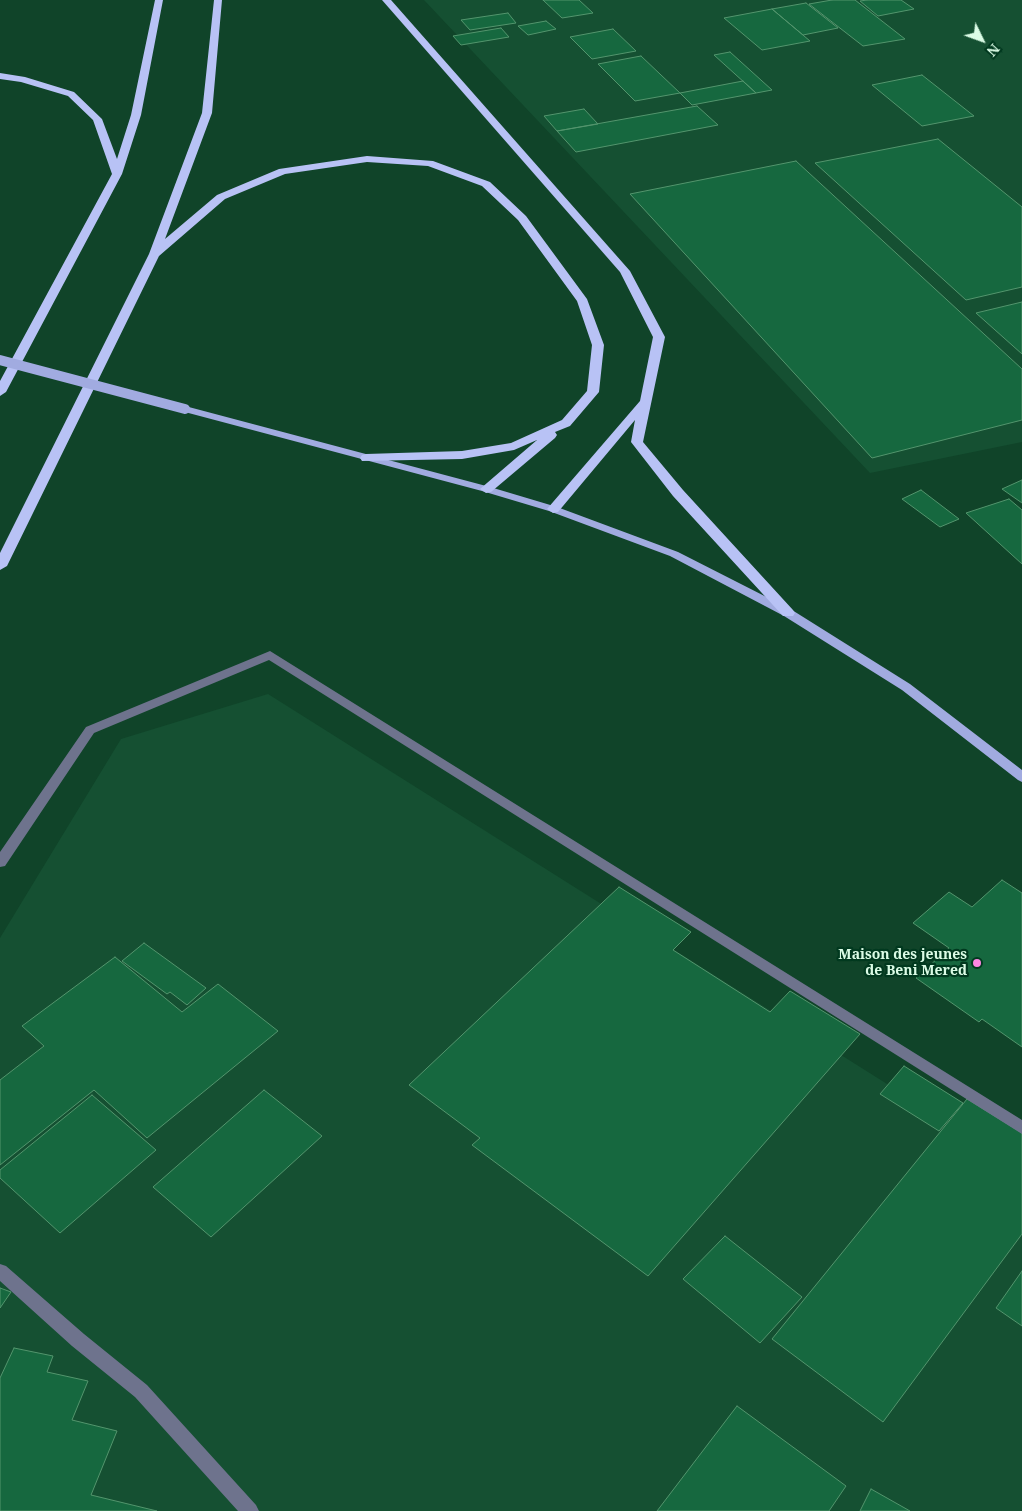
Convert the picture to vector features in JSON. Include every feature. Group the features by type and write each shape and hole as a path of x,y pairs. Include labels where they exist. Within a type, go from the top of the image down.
{"highway":[{"path":"0,392 117,174 136,115 159,0"},
{"path":"0,566 154,254 207,113 218,0"},
{"path":"386,0 626,271 659,337 637,442 678,493 788,613"},
{"path":"0,76 22,79 71,94 97,119 117,174"},
{"path":"154,254 221,197 283,171 367,159 429,163 486,184 522,218 582,301 598,345 593,392 566,423 486,489"},
{"path":"553,509 645,402"},
{"path":"366,458 462,455 514,446 566,423"}],"main road":[{"path":"0,360 486,489 553,509 674,554 788,613 906,687 1022,777"}],"street":[{"path":"0,862 90,730 270,655 1022,1128"},
{"path":"0,1271 78,1340 141,1391 250,1511"}],"shaded area":[{"path":"424,0 1022,0 1022,442 870,473"},
{"path":"268,694 1022,1169 1022,1511 0,1511 0,938 121,739"}],"building":[{"path":"543,0 579,0 593,13 562,18"},
{"path":"832,0 855,0 905,39 863,46 809,4"},
{"path":"901,0 914,9 878,16 860,1"},
{"path":"806,3 838,28 803,35 772,9"},
{"path":"772,9 810,41 762,50 724,18"},
{"path":"508,13 516,23 470,30 461,20"},
{"path":"546,21 556,29 528,35 518,26"},
{"path":"501,28 509,37 461,45 453,36"},
{"path":"613,29 636,51 592,59 570,37"},
{"path":"730,52 772,90 756,93 714,55"},
{"path":"641,56 680,93 635,101 598,64"},
{"path":"922,75 974,116 922,126 872,85"},
{"path":"743,81 756,93 692,105 680,93"},
{"path":"697,106 718,125 576,152 557,131"},
{"path":"584,109 598,124 557,131 544,116"},
{"path":"938,139 1022,207 1022,287 966,300 815,163"},
{"path":"796,161 1022,369 1022,420 872,458 630,194"},
{"path":"1022,302 1022,354 976,313"},
{"path":"1022,480 1022,503 1002,489"},
{"path":"921,490 959,519 940,527 902,499"},
{"path":"1009,499 1022,510 1022,564 966,513"},
{"name":"Maison des jeunes de Beni Mered","path":"1002,880 1022,893 1022,1047 982,1019 979,1022 916,978 949,948 913,923 949,892 972,907"},
{"path":"619,887 691,932 673,950 770,1012 790,991 860,1034 648,1276 472,1145 480,1138 409,1085"},
{"path":"144,943 206,988 187,1005 170,992 167,994 122,961"},
{"path":"115,957 182,1012 218,984 278,1031 147,1138 94,1090 0,1165 0,1080 44,1046 22,1026"},
{"path":"904,1066 963,1103 939,1131 880,1094"},
{"path":"264,1090 322,1136 211,1237 153,1187"},
{"path":"92,1095 156,1150 60,1233 0,1178 0,1170"},
{"path":"967,1099 1022,1133 1022,1234 883,1422 772,1339"},
{"path":"725,1236 802,1297 760,1343 683,1279"},
{"path":"1022,1271 1022,1326 996,1308"},
{"path":"0,1288 11,1292 0,1308"},
{"path":"14,1348 53,1356 47,1372 88,1381 72,1420 117,1431 91,1495 157,1511 0,1511 0,1378"},
{"path":"737,1406 846,1486 829,1511 657,1511"},
{"path":"871,1489 910,1511 860,1511"}],"place":[{"name":"Maison des jeunes de Beni Mered","path":"977,963"}]}
